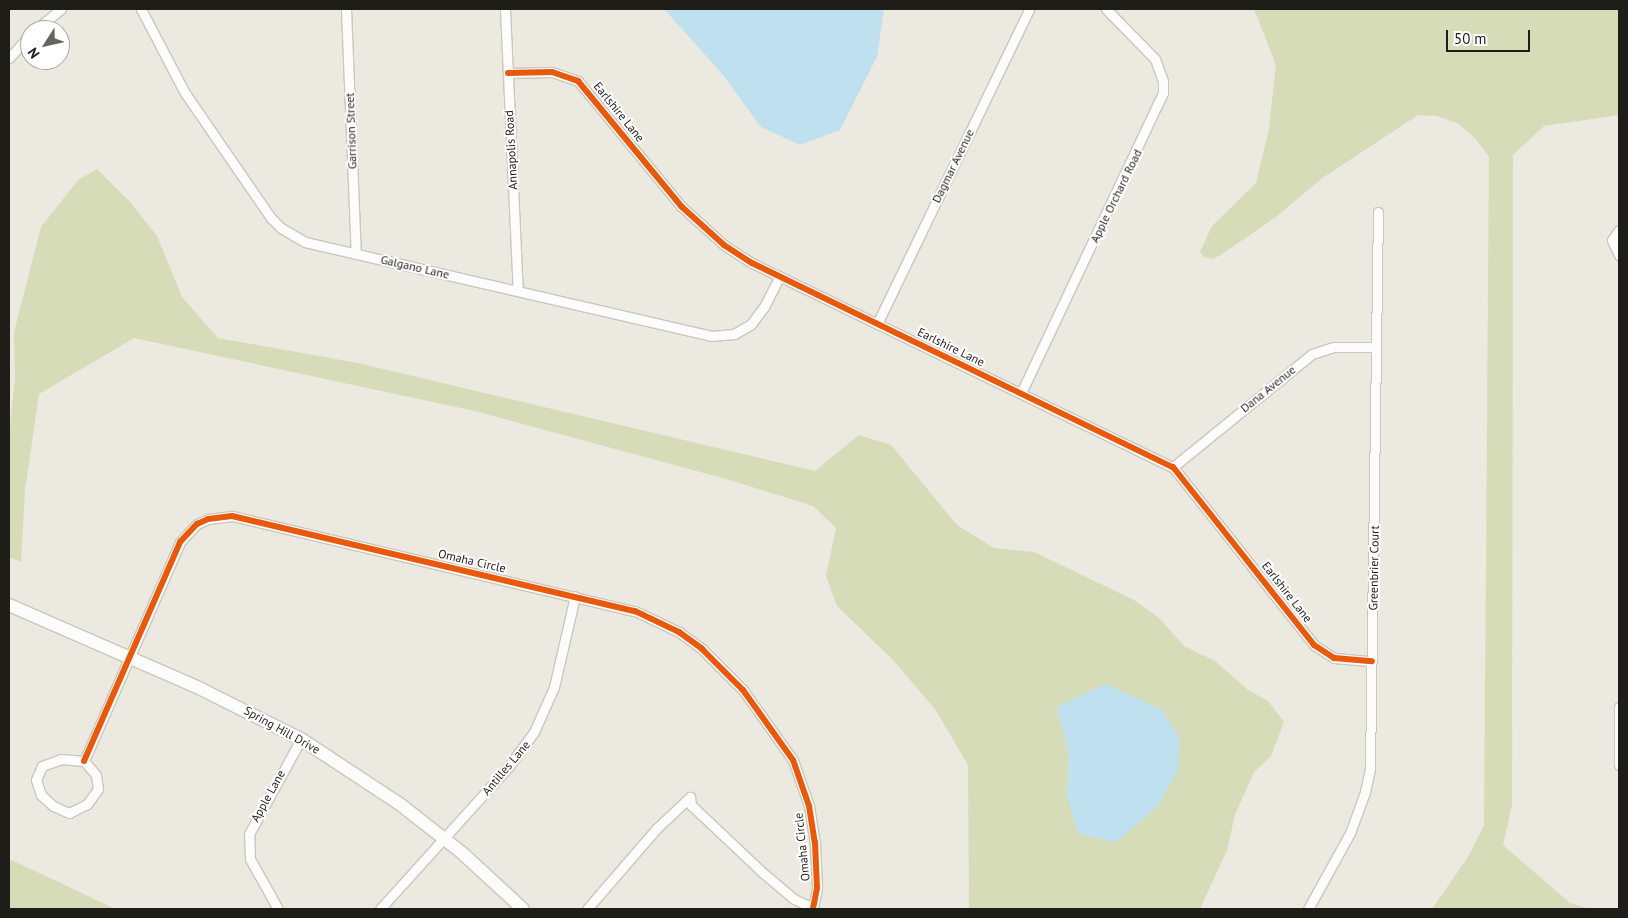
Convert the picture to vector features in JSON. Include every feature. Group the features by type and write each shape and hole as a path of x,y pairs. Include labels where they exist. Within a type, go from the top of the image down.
{"main road":[{"name":"Spring Hill Drive","path":"9,605 228,701 301,739 364,778 444,838 523,909"}],"street":[{"path":"48,20 61,9"},
{"name":"Galgano Lane","path":"141,9 185,93 271,218 281,228 306,242 711,336 725,336 743,330 758,318 779,277"},
{"name":"Garrison Street","path":"346,9 356,254"},
{"name":"Annapolis Road","path":"505,9 518,291"},
{"name":"Dagmar Avenue","path":"877,324 1029,9"},
{"name":"Apple Orchard Road","path":"1020,393 1163,93 1163,82 1156,59 1106,9"},
{"path":"9,58 20,46"},
{"name":"Earlshire Lane","path":"508,74 552,72 578,81 671,194 702,226 752,263 1173,467 1314,644 1334,658 1372,661"},
{"name":"Greenbrier Court","path":"1308,909 1350,832 1365,792 1371,749 1378,212"},
{"path":"1619,230 1612,240 1619,255"},
{"name":"Dana Avenue","path":"1173,467 1312,354 1334,347 1376,347"},
{"name":"Omaha Circle","path":"84,761 180,542 197,524 220,516 635,611 680,632 702,649 763,715 793,760 809,806 817,888 813,908"},
{"name":"Antilles Lane","path":"380,909 509,766 534,732 554,687 575,596"},
{"path":"1619,707 1619,765"},
{"name":"Apple Lane","path":"278,909 250,859 249,834 301,739"},
{"path":"62,759 84,761 96,775 98,789 87,804 69,813 52,806 41,795 36,780 42,766 62,759"},
{"path":"587,909 656,830 690,797 691,805 762,872 794,899 813,908"}],"green space":[{"path":"1254,9 1619,9 1619,115 1544,126 1513,155 1512,805 1503,845 1570,903 1590,909 1432,909 1468,857 1484,825 1489,157 1476,139 1457,123 1436,116 1418,115 1321,179 1276,217 1222,254 1213,259 1204,257 1200,252 1212,226 1256,183 1269,129 1276,65"},
{"path":"97,169 130,202 157,236 182,297 218,338 358,363 815,471 859,435 891,445 957,525 994,548 1034,552 1134,600 1159,618 1184,646 1215,661 1248,690 1268,701 1284,722 1271,756 1254,772 1235,815 1227,850 1200,909 969,909 968,765 935,709 893,660 837,606 826,576 836,528 813,506 730,480 475,411 134,338 39,394 25,490 21,562 9,557 9,435 15,378 14,332 41,227 78,180","holes":["1057,707 1116,842 1067,796 1069,754"]},
{"path":"9,859 65,885 115,909 9,909"}],"water":[{"path":"664,9 884,9 877,57 840,130 800,145 761,127 723,75"},
{"path":"1105,684 1161,709 1179,737 1178,770 1158,806 1116,842 1078,834 1067,796 1069,754 1057,707"}],"cycle path":[{"path":"508,73 552,72 578,81 682,207 724,245 752,263 1173,467 1314,645 1334,658 1372,661"},
{"path":"84,761 180,542 197,524 208,519 232,516 635,611 679,632 702,649 743,690 793,760 809,806 815,842 817,888 813,909"}]}
